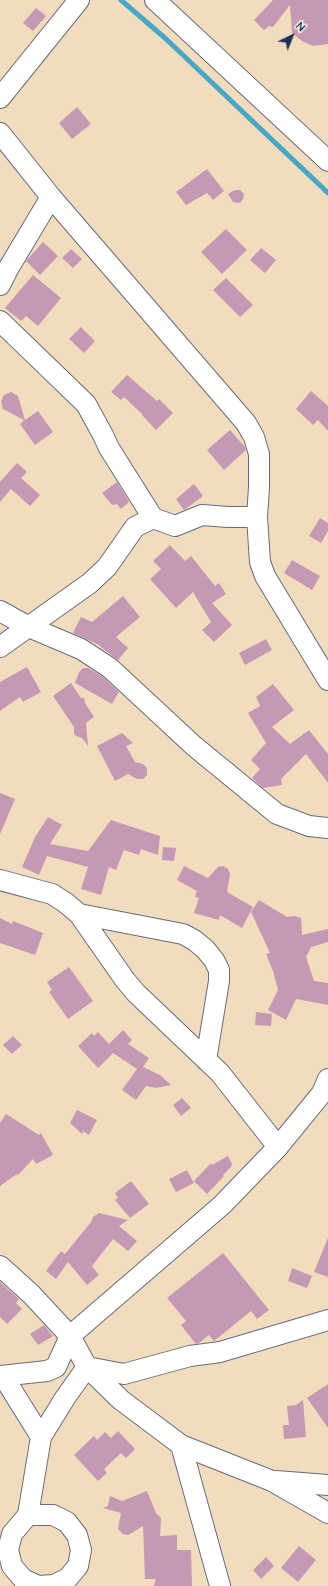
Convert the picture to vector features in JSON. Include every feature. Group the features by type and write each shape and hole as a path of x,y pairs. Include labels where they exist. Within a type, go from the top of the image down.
{"street":[{"path":"0,98 79,0"},
{"path":"155,0 328,161"},
{"path":"0,133 51,197 246,423 254,437 259,454 257,516 260,562 265,576 328,680"},
{"path":"0,285 51,197"},
{"path":"0,321 86,404 109,448 153,518 175,526 202,515 228,517 257,516"},
{"path":"0,648 90,583 107,568 135,527 153,518"},
{"path":"0,611 29,627 81,649 110,668 194,746 277,814 309,826 328,828"},
{"path":"0,880 52,894 79,914 125,980 136,993 220,1073 278,1147"},
{"path":"79,914 183,934 194,940 210,954 219,970 220,981 206,1060"},
{"path":"41,1437 1,1376 47,1371 56,1367 70,1336 222,1205 278,1147 326,1089"},
{"path":"0,1266 31,1294 70,1336 87,1367 121,1400 181,1445 272,1481 328,1514"},
{"path":"87,1367 124,1374 190,1356 220,1352 328,1320"},
{"path":"28,1515 41,1437 65,1398 87,1367"},
{"path":"181,1445 220,1586"},
{"path":"272,1481 328,1485"}],"building":[{"path":"273,0 328,0 328,44 313,46 302,41 292,33 290,5 273,27 269,26 264,30 254,20"},
{"path":"36,8 46,16 33,31 23,23"},
{"path":"77,107 91,124 72,139 59,123"},
{"path":"207,169 224,191 213,200 207,193 186,205 176,192"},
{"path":"235,190 240,190 244,194 240,203 233,202 228,194"},
{"path":"226,229 247,250 222,274 201,252"},
{"path":"43,242 58,256 40,275 26,261"},
{"path":"261,248 276,260 265,273 250,260"},
{"path":"71,249 82,259 73,268 62,258"},
{"path":"33,275 61,298 38,326 26,316 21,321 5,308"},
{"path":"226,278 253,305 240,317 213,290"},
{"path":"81,327 95,341 84,353 69,339"},
{"path":"127,375 157,401 159,399 173,413 156,430 124,397 121,400 111,392"},
{"path":"311,391 328,406 328,431 318,420 313,425 296,409"},
{"path":"11,392 18,396 25,420 38,411 53,432 35,445 20,424 24,420 3,409 1,401 4,395"},
{"path":"230,430 246,450 224,470 207,450"},
{"path":"17,463 27,472 21,478 40,495 30,506 11,489 0,502 0,482"},
{"path":"117,482 129,502 121,509 117,504 112,505 102,493"},
{"path":"194,484 203,496 184,510 176,499"},
{"path":"320,518 328,523 328,531 321,543 309,536"},
{"path":"170,545 185,561 191,556 215,586 219,583 226,594 212,603 232,625 214,642 202,630 211,622 193,592 176,608 150,579 161,569 153,561"},
{"path":"292,560 320,576 312,590 284,573"},
{"path":"123,596 140,617 116,637 128,648 118,660 97,644 73,633 81,617 92,622"},
{"path":"266,639 272,650 245,665 239,653"},
{"path":"27,667 41,692 23,702 20,697 0,711 0,682"},
{"path":"83,668 88,668 103,677 119,692 112,704 75,683 79,672"},
{"path":"71,683 81,698 84,698 85,703 94,717 86,723 88,746 82,738 74,734 74,727 53,696"},
{"path":"273,684 294,710 272,727 290,744 309,730 328,754 328,783 306,754 281,779 282,785 263,788 252,778 260,769 251,760 266,743 248,713 260,706 256,697"},
{"path":"122,733 133,743 126,746 135,762 143,764 147,768 147,775 143,779 137,779 128,774 115,781 97,746"},
{"path":"0,793 15,799 0,834"},
{"path":"48,817 62,825 50,844 88,851 111,820 160,836 158,855 141,849 139,855 124,850 116,870 109,867 101,895 81,889 88,867 47,856 39,875 22,867 35,837"},
{"path":"163,847 176,848 174,861 162,860"},
{"path":"184,866 208,878 218,867 223,866 228,869 230,874 227,892 253,907 242,928 220,915 219,920 194,913 199,898 195,897 197,891 177,880"},
{"path":"259,900 287,917 295,916 301,918 302,935 328,929 328,942 311,947 306,957 314,981 328,983 328,1005 296,999 286,1020 268,1010 278,990 273,971 266,954 270,953 251,912"},
{"path":"0,918 12,924 13,921 43,933 35,955 0,943"},
{"path":"69,967 93,1001 68,1019 49,992 52,990 47,982"},
{"path":"256,1012 272,1014 271,1026 255,1025"},
{"path":"123,1030 132,1040 128,1044 149,1058 143,1067 160,1075 171,1085 156,1088 146,1086 136,1100 122,1090 137,1069 113,1053 98,1068 78,1046 92,1033 94,1036 98,1032 109,1044"},
{"path":"13,1036 22,1045 12,1054 3,1045"},
{"path":"182,1098 191,1108 181,1116 173,1105"},
{"path":"77,1110 97,1120 89,1135 83,1131 82,1134 70,1123"},
{"path":"6,1114 39,1135 41,1133 53,1155 36,1164 33,1159 18,1175 17,1174 0,1186 0,1123"},
{"path":"228,1156 232,1164 231,1167 207,1194 194,1181 211,1163 212,1165"},
{"path":"187,1170 194,1183 176,1192 169,1179"},
{"path":"131,1181 149,1204 130,1218 115,1200 118,1198 115,1193"},
{"path":"99,1213 128,1220 119,1226 137,1241 128,1251 113,1239 92,1266 99,1275 87,1285 68,1262 56,1279 46,1271 61,1251 65,1254 91,1222 93,1217"},
{"path":"328,1238 328,1277 314,1272"},
{"path":"223,1253 269,1310 257,1319 251,1311 214,1341 209,1335 196,1344 181,1325 186,1321 167,1298"},
{"path":"292,1268 312,1276 307,1288 288,1281"},
{"path":"0,1282 19,1299 16,1303 22,1309 7,1324 0,1317"},
{"path":"44,1325 53,1336 38,1345 30,1334"},
{"path":"328,1384 328,1428 307,1398"},
{"path":"303,1400 306,1437 284,1439 283,1425 289,1425 287,1406 296,1405"},
{"path":"118,1431 135,1449 126,1458 121,1453 104,1469 107,1473 98,1481 74,1455 94,1436 97,1440 105,1432 111,1438"},
{"path":"147,1491 156,1513 161,1518 160,1536 177,1535 177,1550 191,1550 192,1586 154,1586 156,1579 145,1579 143,1526 128,1535 123,1534 118,1529 121,1513 103,1508 108,1506 110,1496 122,1501"},
{"path":"299,1546 316,1560 298,1582 281,1568"},
{"path":"266,1557 274,1566 261,1579 253,1570"}],"waterway":[{"path":"121,0 165,38 328,193"}]}
